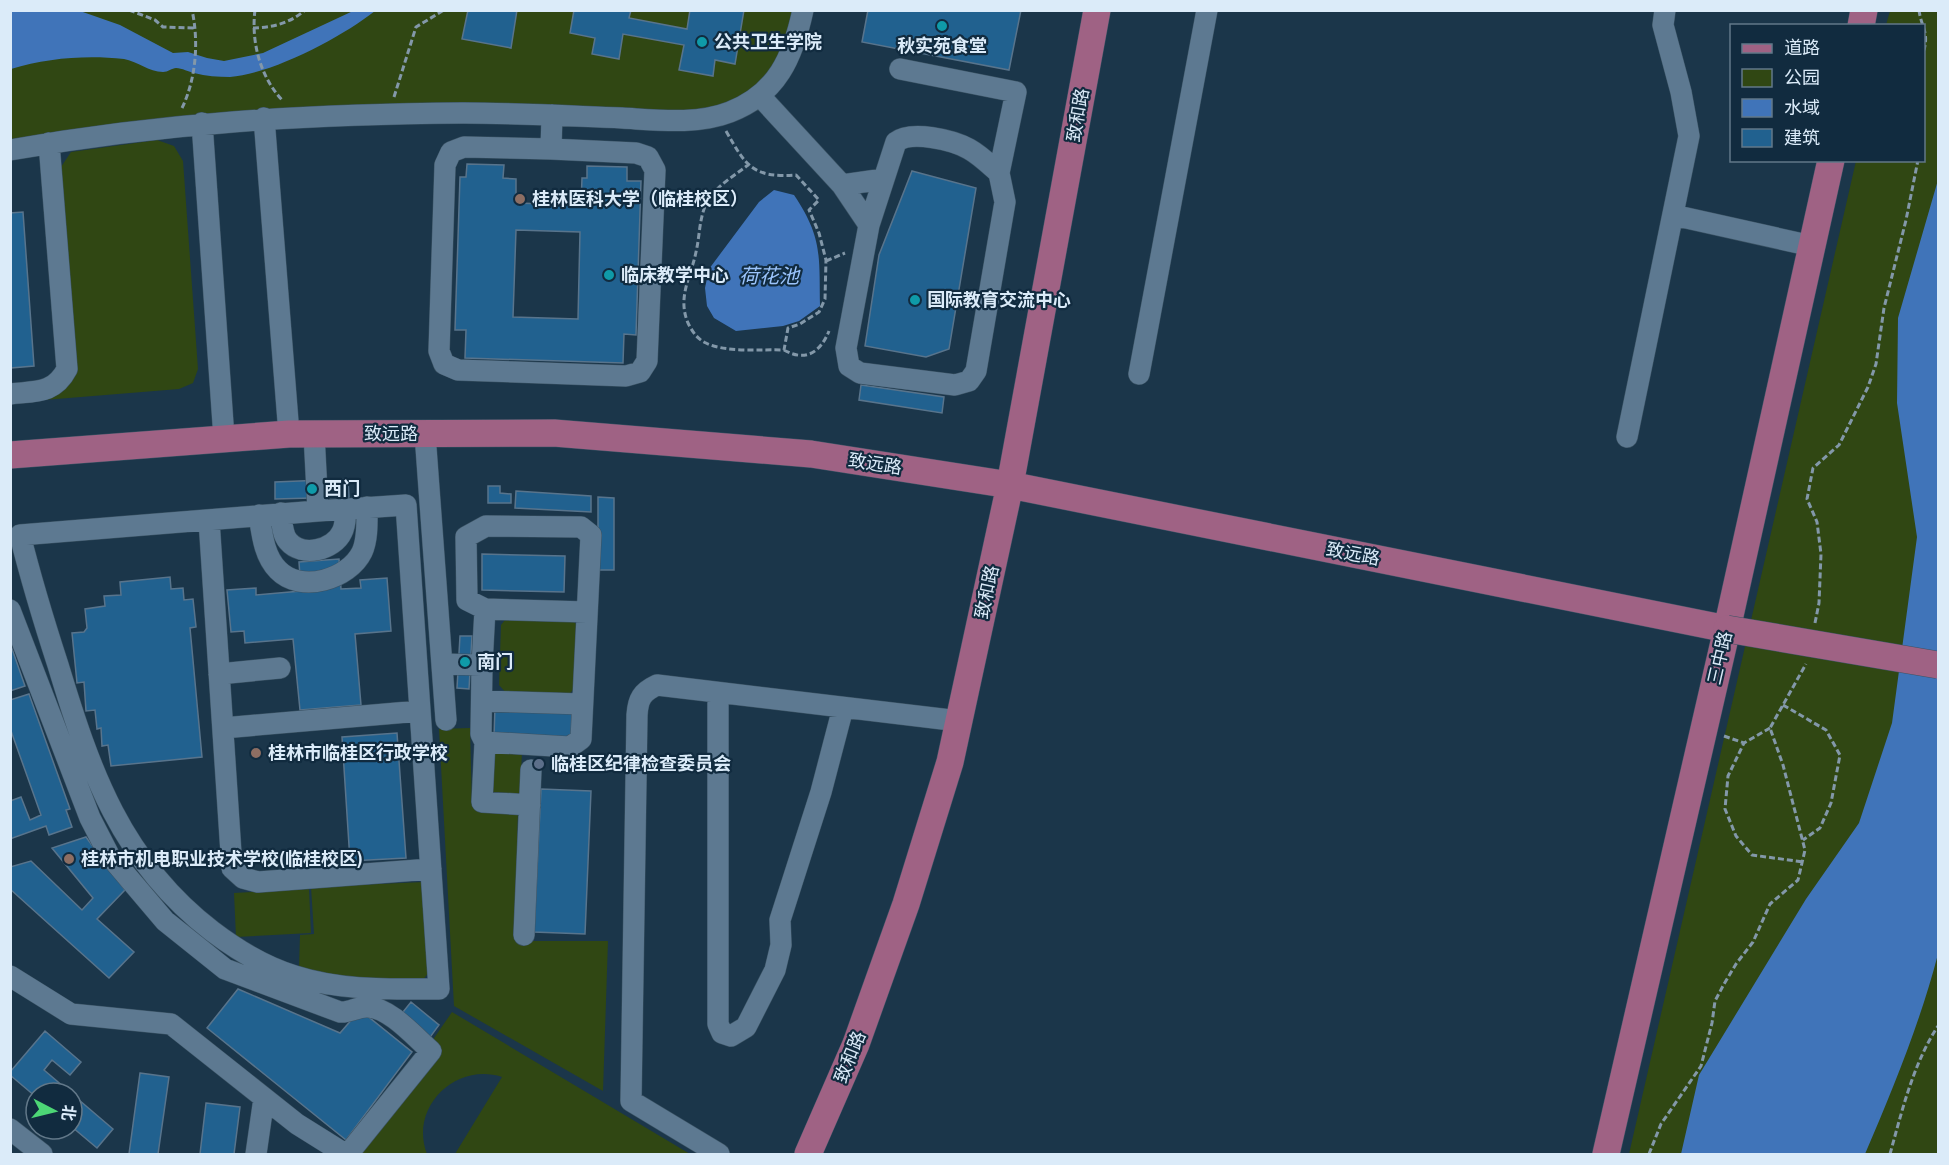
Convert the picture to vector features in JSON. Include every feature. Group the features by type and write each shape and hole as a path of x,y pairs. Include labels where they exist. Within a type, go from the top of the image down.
{"main road":[{"name":"致和路","path":"808,1155 856,1044 902,915 950,762 1010,485 1097,10"},
{"name":"三中路","path":"1606,1155 1727,629 1831,162"},
{"name":"致远路","path":"10,455 301,434 554,433 811,454 1010,485 1727,629 1938,665"}],"street":[{"path":"10,150 173,126 297,116 552,115 707,119 749,104 766,91 788,58 803,10"},
{"path":"1139,374 1207,10"},
{"path":"1627,437 1689,136 1681,92 1663,25 1665,10"},
{"path":"900,69 1016,92 999,173 1005,202 976,371 964,383 955,385 860,373 849,366 846,348 869,225 896,142 910,136 937,139 963,146 999,173"},
{"path":"760,96 842,185 869,225"},
{"path":"551,149 552,115"},
{"path":"264,118 301,434 318,511"},
{"path":"202,123 224,438"},
{"path":"10,394 45,390 55,386 67,369 49,143"},
{"path":"464,147 551,149 636,153 648,157 655,170 647,361 640,372 626,376 458,370 444,364 439,351 445,165 451,152 464,147"},
{"path":"842,185 884,179"},
{"path":"1673,215 1812,246"},
{"path":"425,434 446,720"},
{"path":"406,505 439,989 339,987 294,976 269,967 226,942 179,904 124,835 103,793 75,721 20,535 318,511 406,505"},
{"path":"259,515 266,550 277,570 294,579 316,581 332,578 357,561 363,550 366,534 367,507"},
{"path":"281,513 287,541 298,548 315,550 331,545 341,535 346,508"},
{"path":"209,520 232,868 243,878 258,882 431,868"},
{"path":"485,742 570,747 581,739 591,535 581,527 486,526 466,537 467,600 485,609 587,612"},
{"path":"315,550 316,581"},
{"path":"485,609 482,665 481,734 485,742 482,802 530,805"},
{"path":"10,610 90,818 109,855 165,921 225,969 340,1012 363,1006 381,1009 431,1050 340,1153 297,1124 171,1024 71,1014 10,976"},
{"path":"442,664 482,665"},
{"path":"219,674 280,668"},
{"path":"719,1155 631,1101 638,705 646,691 657,685 959,721"},
{"path":"718,694 718,1024 722,1033 731,1036 746,1027 775,970 781,945 780,920 821,792 843,708"},
{"path":"482,701 582,704"},
{"path":"223,728 420,711"},
{"path":"524,935 531,770"},
{"path":"256,1155 264,1098"},
{"path":"10,1129 42,1155"},
{"path":"10,1144 24,1155"}],"path":[{"path":"129,10 155,20 163,27 196,28"},
{"path":"173,126 192,78 196,28 192,10"},
{"path":"255,10 253,28 257,53 265,75 278,96 297,116"},
{"path":"253,28 268,28 286,22 305,10"},
{"path":"389,114 416,27 444,10"},
{"path":"718,116 748,165 764,175 796,175 819,200 809,210 819,233 826,261 825,299 819,312 800,324 788,328 784,350"},
{"path":"1815,624 1820,603 1821,554 1817,522 1807,499 1813,468 1839,444 1871,379 1876,364 1878,339 1891,274 1906,220 1918,162"},
{"path":"748,165 725,182 713,195 702,213 696,252 685,284 683,299 685,314 692,331 706,344 726,349 784,350 795,356 807,356 826,338 832,325"},
{"path":"826,261 846,253 848,257"},
{"path":"1803,862 1752,855 1736,836 1725,809 1728,776 1744,743 1770,728 1805,666 1808,655"},
{"path":"1783,705 1826,730 1840,755 1831,803 1820,828 1803,840"},
{"path":"1648,1155 1661,1124 1701,1066 1711,1031 1715,1001 1724,984 1753,942 1770,904 1798,880 1805,850 1783,765 1770,728"},
{"path":"1890,1155 1906,1094 1930,1038 1938,1026"}],"green space":[{"path":"10,11 803,11 788,58 730,113 463,113 11,150"},
{"path":"1890,11 1938,11 1938,1154 1629,1154 1856,162 1925,162 1925,24 1886,24"},
{"path":"157,140 174,146 183,161 198,369 193,383 179,389 44,400 66,387 61,167 71,152"},
{"path":"508,616 570,617 576,624 575,687 568,696 507,694 499,685 501,625"},
{"path":"470,728 472,807 518,808 515,941 608,941 603,1091 454,1006 439,729"},
{"path":"491,749 522,751 520,798 488,796"},
{"path":"424,882 431,969 423,980 378,982 325,975 299,967 300,935 314,934 311,887"},
{"path":"309,889 311,933 236,937 234,893"},
{"path":"452,1012 690,1154 455,1154 502,1077 485,1074 468,1076 453,1083 430,1105 423,1137 427,1154 361,1154 440,1047 432,1041"}],"water":[{"path":"11,11 80,11 120,25 173,53 188,52 224,61 263,53 353,11 375,11 326,43 286,62 247,74 216,77 178,68 158,72 129,60 110,58 53,60 11,69"},
{"path":"1938,180 1938,954 1905,1056 1865,1154 1681,1154 1699,1075 1806,899 1859,823 1892,723 1917,537 1897,403 1898,318"},
{"name":"荷花池","path":"774,190 794,195 815,236 820,274 820,306 799,321 783,326 736,331 714,318 707,306 705,288 709,269 759,202"}],"building":[{"path":"468,10 517,10 511,48 462,39"},
{"name":"公共卫生学院","path":"574,10 631,10 629,18 687,29 690,10 744,10 735,64 715,60 713,76 679,70 684,45 623,34 619,59 592,54 595,38 570,33"},
{"name":"秋实苑食堂","path":"868,10 1021,10 1009,70 862,42"},
{"name":"临床教学中心","path":"467,164 504,165 503,178 516,179 516,203 581,205 582,178 587,178 587,166 627,167 627,181 641,181 636,335 624,334 623,363 465,358 466,330 455,330 460,177 466,177","holes":["516,230 580,232 578,319 513,317"]},
{"name":"国际教育交流中心","path":"912,171 976,188 949,349 926,357 865,346 879,255"},
{"path":"23,212 34,366 11,368 10,376 10,213"},
{"path":"861,385 944,397 942,413 859,400"},
{"name":"西门","path":"348,479 349,497 275,499 275,482"},
{"path":"488,486 500,486 500,493 511,494 511,503 488,503"},
{"path":"516,491 591,496 591,512 515,508"},
{"path":"598,497 614,498 614,570 598,570"},
{"path":"482,554 565,556 564,592 482,590"},
{"path":"339,559 341,589 361,588 360,580 387,578 391,631 355,634 361,705 300,710 293,639 245,643 244,631 231,632 227,590 256,588 256,595 301,591 299,562"},
{"path":"170,577 171,589 183,588 184,600 193,599 196,627 190,628 202,757 111,766 108,745 102,746 101,728 97,729 95,710 86,711 84,682 77,683 72,633 84,632 87,628 85,609 105,606 104,596 121,595 120,582"},
{"name":"南门","path":"460,636 472,636 469,689 457,688"},
{"path":"10,643 25,686 10,691"},
{"path":"29,694 70,809 66,810 72,827 49,835 46,826 10,839 10,801 21,797 30,820 41,815 10,728 10,700"},
{"path":"495,706 572,710 571,740 494,737"},
{"path":"397,733 406,858 350,861 342,737"},
{"path":"541,789 591,791 585,934 534,932"},
{"path":"86,837 125,890 97,919 134,952 109,978 10,889 10,867 31,861 82,910 93,898 52,848"},
{"path":"238,989 340,1033 360,1010 412,1052 346,1140 207,1028"},
{"path":"411,1002 439,1025 428,1040 399,1017"},
{"path":"45,1031 81,1062 70,1075 52,1060 44,1070 57,1081 24,1081 24,1087 10,1075 10,1072"},
{"path":"140,1073 169,1077 158,1154 129,1154"},
{"path":"206,1103 240,1107 234,1154 200,1154"},
{"path":"84,1104 113,1129 97,1148 84,1137"}],"place":[{"name":"秋实苑食堂","path":"942,26"},
{"name":"公共卫生学院","path":"702,42"},
{"name":"桂林医科大学（临桂校区）","path":"520,199"},
{"name":"临床教学中心","path":"609,275"},
{"name":"国际教育交流中心","path":"915,300"},
{"name":"西门","path":"312,489"},
{"name":"南门","path":"465,662"},
{"name":"桂林市临桂区行政学校","path":"256,753"},
{"name":"临桂区纪律检查委员会","path":"539,764"},
{"name":"桂林市机电职业技术学校(临桂校区)","path":"69,859"}]}
